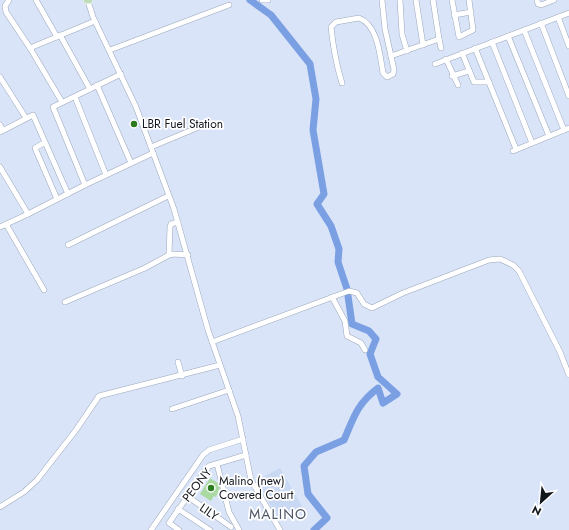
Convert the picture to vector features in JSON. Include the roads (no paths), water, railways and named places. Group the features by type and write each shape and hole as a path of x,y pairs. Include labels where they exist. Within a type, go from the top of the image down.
{"street":[{"path":"9,0 5,6 6,12 30,48 62,102"},
{"path":"36,0 90,89"},
{"path":"88,0 95,21 121,74 151,147 178,222 212,342 229,390 243,439 251,480 280,530"},
{"path":"262,0 268,0"},
{"path":"342,82 336,63 331,26 336,22 359,18 369,26 375,36 384,73 388,77 393,74 394,70 385,28 382,0"},
{"path":"400,0 402,34 407,51"},
{"path":"416,0 423,45"},
{"path":"433,0 441,48"},
{"path":"452,0 459,37 473,30 469,0"},
{"path":"537,0 538,4 541,6 554,0"},
{"path":"110,50 229,5"},
{"path":"454,15 471,12"},
{"path":"435,64 569,13"},
{"path":"558,17 569,46"},
{"path":"30,48 95,21"},
{"path":"541,23 569,96"},
{"path":"475,48 514,150 567,129 524,30"},
{"path":"508,36 549,136"},
{"path":"391,56 439,39"},
{"path":"492,42 532,143"},
{"path":"462,53 474,82 489,82"},
{"path":"446,59 452,76 458,85"},
{"path":"452,76 469,70"},
{"path":"85,185 53,107 121,74"},
{"path":"0,77 26,118"},
{"path":"97,86 131,163"},
{"path":"76,97 106,175"},
{"path":"0,125 2,131 33,115 44,143 68,194"},
{"path":"151,147 199,127"},
{"path":"44,143 35,148 57,199"},
{"path":"0,227 153,153"},
{"path":"0,167 28,214"},
{"path":"68,245 168,196"},
{"path":"172,254 170,227 172,224 178,222"},
{"path":"6,224 44,290"},
{"path":"65,302 145,268 185,246"},
{"path":"172,254 188,255"},
{"path":"212,342 348,291 357,293 364,304 372,308 403,293 474,265 495,259 505,261 516,268 523,279 569,375"},
{"path":"332,297 345,321 347,336 361,343 365,350"},
{"path":"178,362 182,376"},
{"path":"0,507 24,492 37,480 76,430 99,396 182,376 220,365"},
{"path":"172,409 229,390"},
{"path":"151,530 203,455 209,450 243,439"},
{"name":"PEONY","path":"179,530 169,523 207,468 246,454"},
{"path":"217,464 232,526 239,530"},
{"name":"LILY","path":"187,496 232,526"},
{"path":"178,509 210,530"}],"waterway":[{"path":"250,0 271,15 310,64 316,99 313,130 324,194 317,204 331,226 339,249 338,262 347,289 352,324 369,331 376,339 370,354 378,377 397,394 383,403 378,388 365,400 357,411 344,440 316,452 304,466 308,494 327,518 314,530"}],"place":[{"name":"LBR Fuel Station","path":"134,124"},
{"name":"Malino (new) Covered Court","path":"211,488"}],"district":[{"name":"MALINO","path":"278,514"}]}
